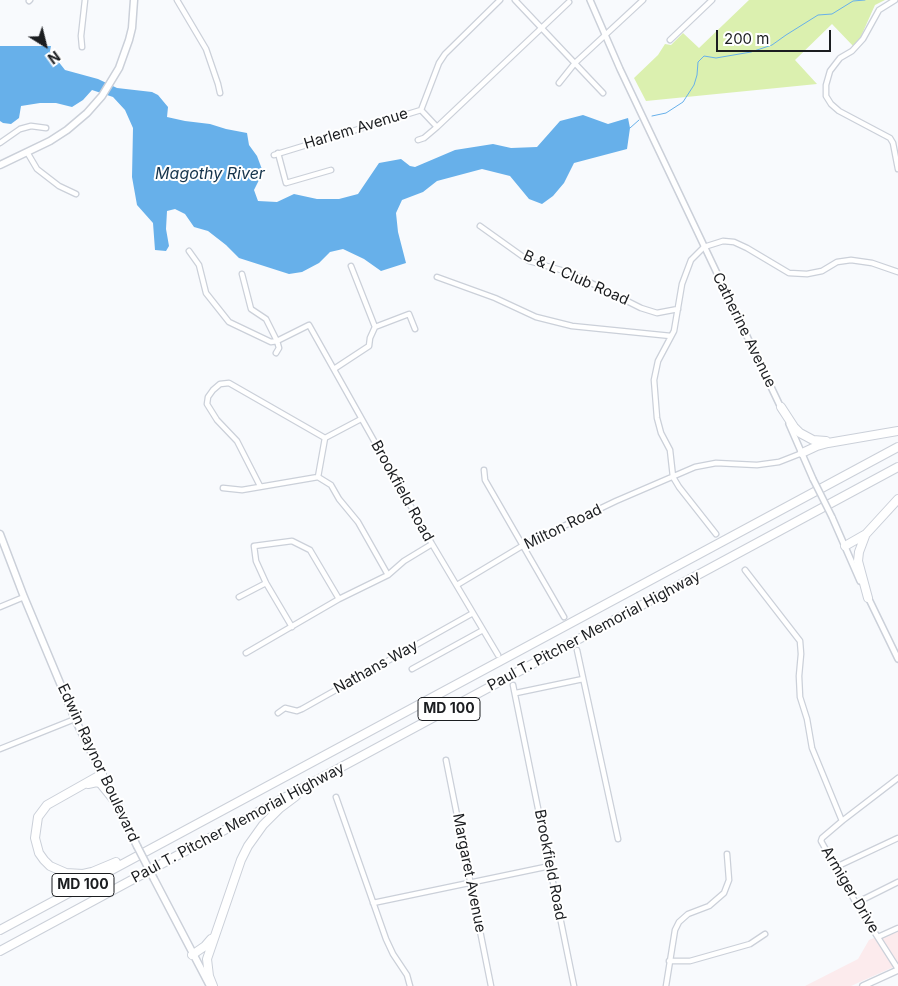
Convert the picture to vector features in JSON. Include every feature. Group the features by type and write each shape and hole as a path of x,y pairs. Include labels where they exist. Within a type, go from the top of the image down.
{"highway":[{"path":"781,407 794,427 806,437 820,441 844,440"},
{"path":"802,453 817,446 898,431"},
{"name":"Paul T. Pitcher Memorial Highway","path":"0,930 898,447"},
{"name":"Paul T. Pitcher Memorial Highway","path":"0,952 898,467"},
{"path":"868,598 858,561 861,543 866,534 898,499"},
{"path":"845,546 866,534"},
{"path":"211,986 207,959 214,935 241,860 248,846 271,816 299,795 426,722"},
{"path":"102,774 53,800 42,810 38,816 35,831 36,845 44,860 50,866 66,873 83,874 92,872 166,840"},
{"path":"79,787 91,782 101,784 118,805"},
{"path":"192,955 205,946 214,935"}],"main road":[{"path":"0,165 67,130 87,113 102,96 119,68 129,40 134,0"},
{"name":"Edwin Raynor Boulevard","path":"0,534 24,597 102,774 192,955 211,986"},
{"path":"863,986 898,970"}],"street":[{"path":"82,47 81,36 85,0"},
{"path":"177,0 206,49 220,92"},
{"name":"Harlem Avenue","path":"331,170 286,183 276,154 421,110 439,63 445,54 500,0"},
{"path":"515,0 603,93"},
{"name":"Catherine Avenue","path":"590,0 620,69 781,407 898,660"},
{"path":"559,83 575,63 643,0"},
{"path":"670,40 712,0"},
{"path":"895,0 879,10 863,39 852,51 840,58 830,71 826,85 826,96 839,111 890,138 894,143 898,169"},
{"path":"418,140 424,138 437,127 569,2"},
{"path":"421,110 437,127"},
{"path":"0,143 20,129 31,126 46,128"},
{"path":"28,152 37,169 59,186 76,194"},
{"name":"B & L Club Road","path":"480,226 529,261 583,279 641,308 657,313 678,309"},
{"path":"716,534 673,477 670,450 661,434 657,418 654,380 658,360 674,331 682,284 692,260 704,247 722,241 734,242 748,248 789,273 807,274 822,271 837,262 851,260 872,263 898,272"},
{"path":"189,251 200,265 206,293 229,322 265,340 271,342 278,341"},
{"path":"351,266 375,327"},
{"path":"242,274 251,309 266,320 278,341 279,348 276,353"},
{"path":"437,277 495,298 536,317 572,326 671,336"},
{"path":"334,368 369,346 375,327 409,314 415,329"},
{"name":"Brookfield Road","path":"278,341 309,325 432,544 498,655"},
{"path":"260,486 237,441 217,420 207,404 212,390 220,384 229,383 325,438"},
{"path":"325,438 361,419"},
{"path":"318,477 325,438"},
{"name":"Milton Road","path":"457,585 522,546 616,501 695,467 716,463 757,464 780,462 802,453"},
{"path":"484,470 485,480 564,617"},
{"path":"222,488 242,490 318,477 331,485 339,499 358,522 388,575"},
{"path":"292,628 266,583 256,561 254,546 292,541 310,550 340,599"},
{"path":"246,653 340,599 388,575 404,561 432,544"},
{"path":"745,570 800,641 800,697 807,719 812,748 842,821 898,778"},
{"path":"239,598 266,583"},
{"path":"0,606 24,597"},
{"name":"Nathans Way","path":"278,713 286,708 297,711 302,709 473,613"},
{"path":"412,669 483,630"},
{"path":"577,650 618,840"},
{"path":"516,693 583,679"},
{"name":"Brookfield Road","path":"513,685 574,986"},
{"path":"0,749 76,718"},
{"name":"Margaret Avenue","path":"446,760 492,986"},
{"path":"336,797 373,903 393,954 407,974 410,986"},
{"name":"Armiger Drive","path":"842,821 821,841 856,903 898,970"},
{"path":"836,868 898,838"},
{"path":"666,986 672,939 679,922 692,911 709,906 724,893 729,880 727,854"},
{"path":"373,903 550,866"},
{"path":"856,903 898,882"},
{"path":"878,937 898,928"},
{"path":"669,961 690,961 750,944 764,934"}],"shaded area":[{"path":"898,928 898,965 851,986 805,986 858,959 869,940"}],"green space":[{"path":"749,0 885,0 875,5 858,43 854,47 832,24 795,60 817,84 646,101 634,78 658,55 665,44 671,45 683,33 699,48"}],"water":[{"name":"Magothy River","path":"0,46 51,46 50,51 65,70 98,79 117,88 152,92 158,95 168,107 167,117 210,124 247,133 249,145 257,156 263,172 254,190 258,201 277,202 294,194 317,199 339,199 358,194 379,163 401,159 410,166 415,167 455,150 493,144 511,148 537,147 560,121 583,115 608,124 628,118 630,128 627,149 574,163 564,183 553,196 542,204 529,199 510,176 482,169 437,181 423,192 402,200 396,213 398,232 406,263 381,271 364,259 343,249 330,252 319,263 302,272 289,274 239,258 208,231 194,227 185,214 175,209 167,211 166,229 169,246 166,251 155,250 153,223 137,205 132,177 133,128 125,110 113,97 92,90 83,100 72,107 56,103 21,106 19,118 11,124 3,123 0,121"}],"waterway":[{"name":"Magothy River","path":"652,116 666,113 683,102 694,85 698,62 704,56 716,58 751,52 772,45 818,15 832,14 853,1 865,0"},
{"name":"Magothy River","path":"630,128 639,120"}]}
